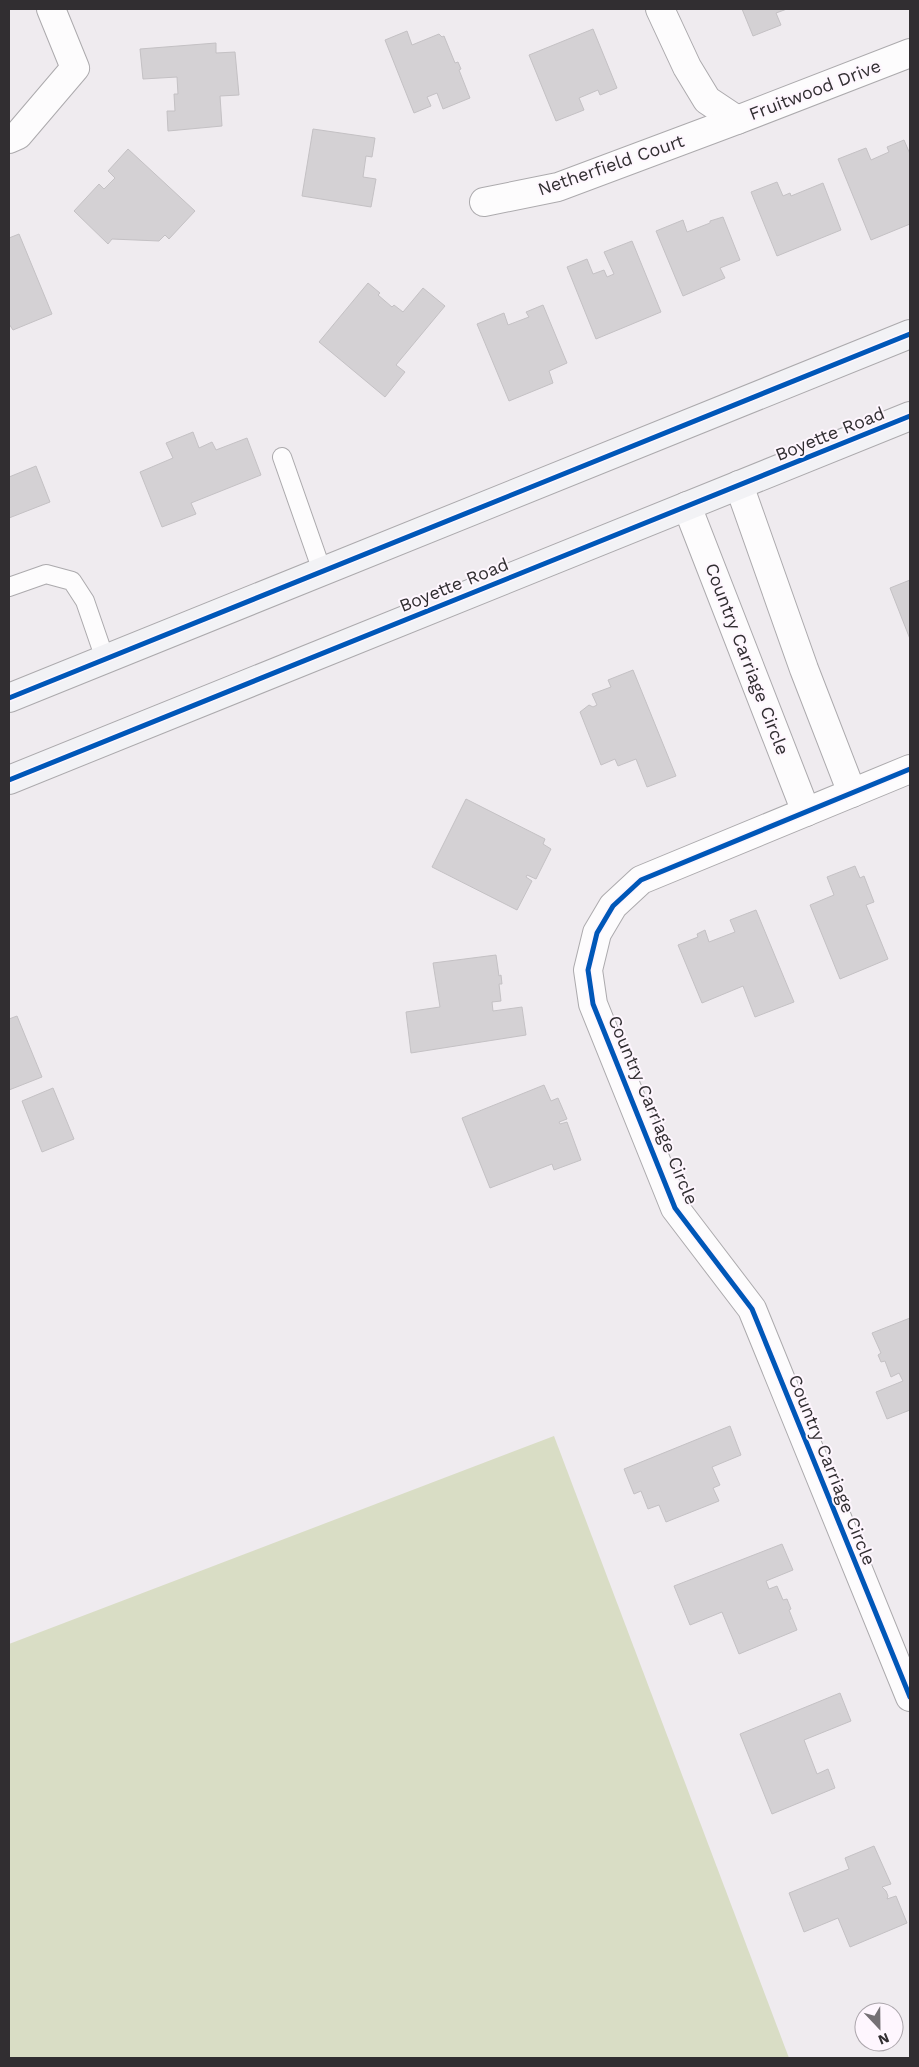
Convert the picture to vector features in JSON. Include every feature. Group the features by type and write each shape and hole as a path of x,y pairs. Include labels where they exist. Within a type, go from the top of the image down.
{"main road":[{"path":"9,698 910,334"},
{"name":"Boyette Road","path":"9,780 910,416"}],"street":[{"path":"9,139 18,135 74,68 51,9"},
{"name":"Fruitwood Drive","path":"660,9 687,67 707,100 737,120 910,53"},
{"name":"Netherfield Court","path":"484,202 558,187 737,120"},
{"path":"739,485 804,669 852,793"},
{"name":"Country Carriage Circle","path":"687,506 806,812"},
{"name":"Country Carriage Circle","path":"910,769 641,880 612,906 598,934 588,970 593,1004 675,1208 752,1309 910,1697"}],"lane":[{"path":"282,457 322,571"},
{"path":"9,587 46,574 72,581 85,601 105,659"}],"green space":[{"path":"554,1436 789,2058 9,2058 9,1644"}],"building":[{"path":"742,9 787,9 776,13 781,25 753,36"},
{"path":"593,29 617,88 600,95 598,90 579,98 584,110 556,121 529,55"},
{"path":"407,31 412,45 439,34 442,37 444,36 455,63 458,62 461,69 459,70 470,98 443,109 437,93 427,97 431,106 414,113 385,40"},
{"path":"216,43 216,53 235,52 239,95 220,96 222,126 168,131 167,111 175,111 174,94 178,94 177,77 143,79 140,49"},
{"path":"313,129 375,138 372,157 366,156 363,177 376,179 371,207 302,196"},
{"path":"904,140 910,154 910,224 871,240 838,159 866,148 871,160 889,152 887,147"},
{"path":"128,149 195,211 169,239 165,235 159,241 112,239 108,244 74,211 99,184 104,189 115,178 108,171"},
{"path":"777,182 783,196 790,193 791,196 823,183 841,230 777,256 751,192"},
{"path":"723,217 740,260 720,268 725,278 683,296 656,231 683,220 687,232"},
{"path":"19,234 52,314 13,330 9,324 9,238"},
{"path":"632,241 661,312 596,339 567,267 587,259 593,274 604,270 607,277 614,274 604,252"},
{"path":"368,283 392,307 394,305 403,312 423,288 445,306 396,365 405,372 385,397 319,342"},
{"path":"543,305 567,363 549,371 553,383 509,401 477,324 504,313 508,325 529,317 526,312"},
{"path":"193,432 199,448 212,442 216,450 247,438 261,475 191,503 196,514 162,527 140,472 173,458 166,443"},
{"path":"36,466 50,502 9,518 9,477"},
{"path":"910,580 910,639 890,588"},
{"path":"633,670 676,776 647,787 636,759 618,766 615,759 601,765 580,712 589,705 593,707 597,705 592,694 611,687 608,680"},
{"path":"466,799 545,839 543,844 551,849 536,879 527,875 526,877 532,881 517,910 432,867"},
{"path":"855,866 860,878 864,876 874,902 866,905 888,959 840,979 810,905 834,895 827,877"},
{"path":"756,910 794,1002 755,1017 743,986 702,1003 678,945 698,937 697,934 705,930 709,942 735,932 730,920"},
{"path":"496,955 502,984 499,984 501,1001 492,1002 493,1011 522,1007 526,1035 411,1053 406,1012 440,1007 433,963"},
{"path":"17,1016 42,1077 9,1090 9,1019"},
{"path":"544,1085 551,1101 558,1098 567,1119 559,1122 560,1124 567,1122 581,1160 554,1170 552,1164 490,1188 462,1118"},
{"path":"53,1088 74,1139 42,1152 22,1101"},
{"path":"910,1318 910,1410 887,1419 876,1392 903,1381 899,1373 891,1377 885,1361 881,1362 878,1355 881,1353 872,1333"},
{"path":"730,1426 741,1455 712,1467 720,1485 713,1488 719,1501 666,1522 659,1505 648,1509 641,1491 634,1494 624,1469"},
{"path":"782,1544 793,1570 766,1581 769,1589 777,1586 783,1600 787,1599 797,1630 739,1654 722,1612 690,1625 674,1586"},
{"path":"840,1693 851,1721 804,1740 817,1774 828,1769 835,1788 772,1814 740,1734"},
{"path":"874,1846 891,1884 882,1887 886,1891 887,1899 896,1896 907,1923 850,1947 838,1918 804,1932 789,1893 849,1869 845,1858"}],"cycle path":[{"path":"9,698 910,334"},
{"path":"9,780 910,416"},
{"path":"910,769 641,880 613,906 597,933 588,970 593,1004 675,1208 752,1309 910,1697"}]}
